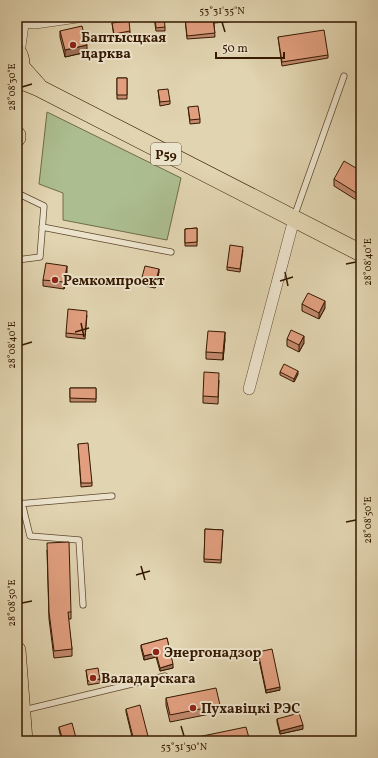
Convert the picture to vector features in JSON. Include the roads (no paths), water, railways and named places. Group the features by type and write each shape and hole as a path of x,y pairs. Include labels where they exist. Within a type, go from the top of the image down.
{"main road":[{"name":"Р59","path":"18,65 39,88 361,253"},
{"path":"17,650 24,741"}],"street":[{"path":"18,65 21,22 35,23 77,17"},
{"path":"249,389 294,219"}],"lane":[{"path":"294,219 344,76"},
{"path":"17,193 44,206 40,257 17,260"},
{"path":"42,228 171,252"},
{"path":"83,606 80,540 30,536 20,503 112,496"},
{"path":"22,710 165,676"}],"place":[{"name":"Баптысцкая царква","path":"73,45"},
{"name":"Ремкомпроект","path":"55,280"},
{"name":"Энергонадзор","path":"156,652"},
{"name":"Валадарскага","path":"93,678"},
{"name":"Пухавіцкі РЭС","path":"193,708"}]}
